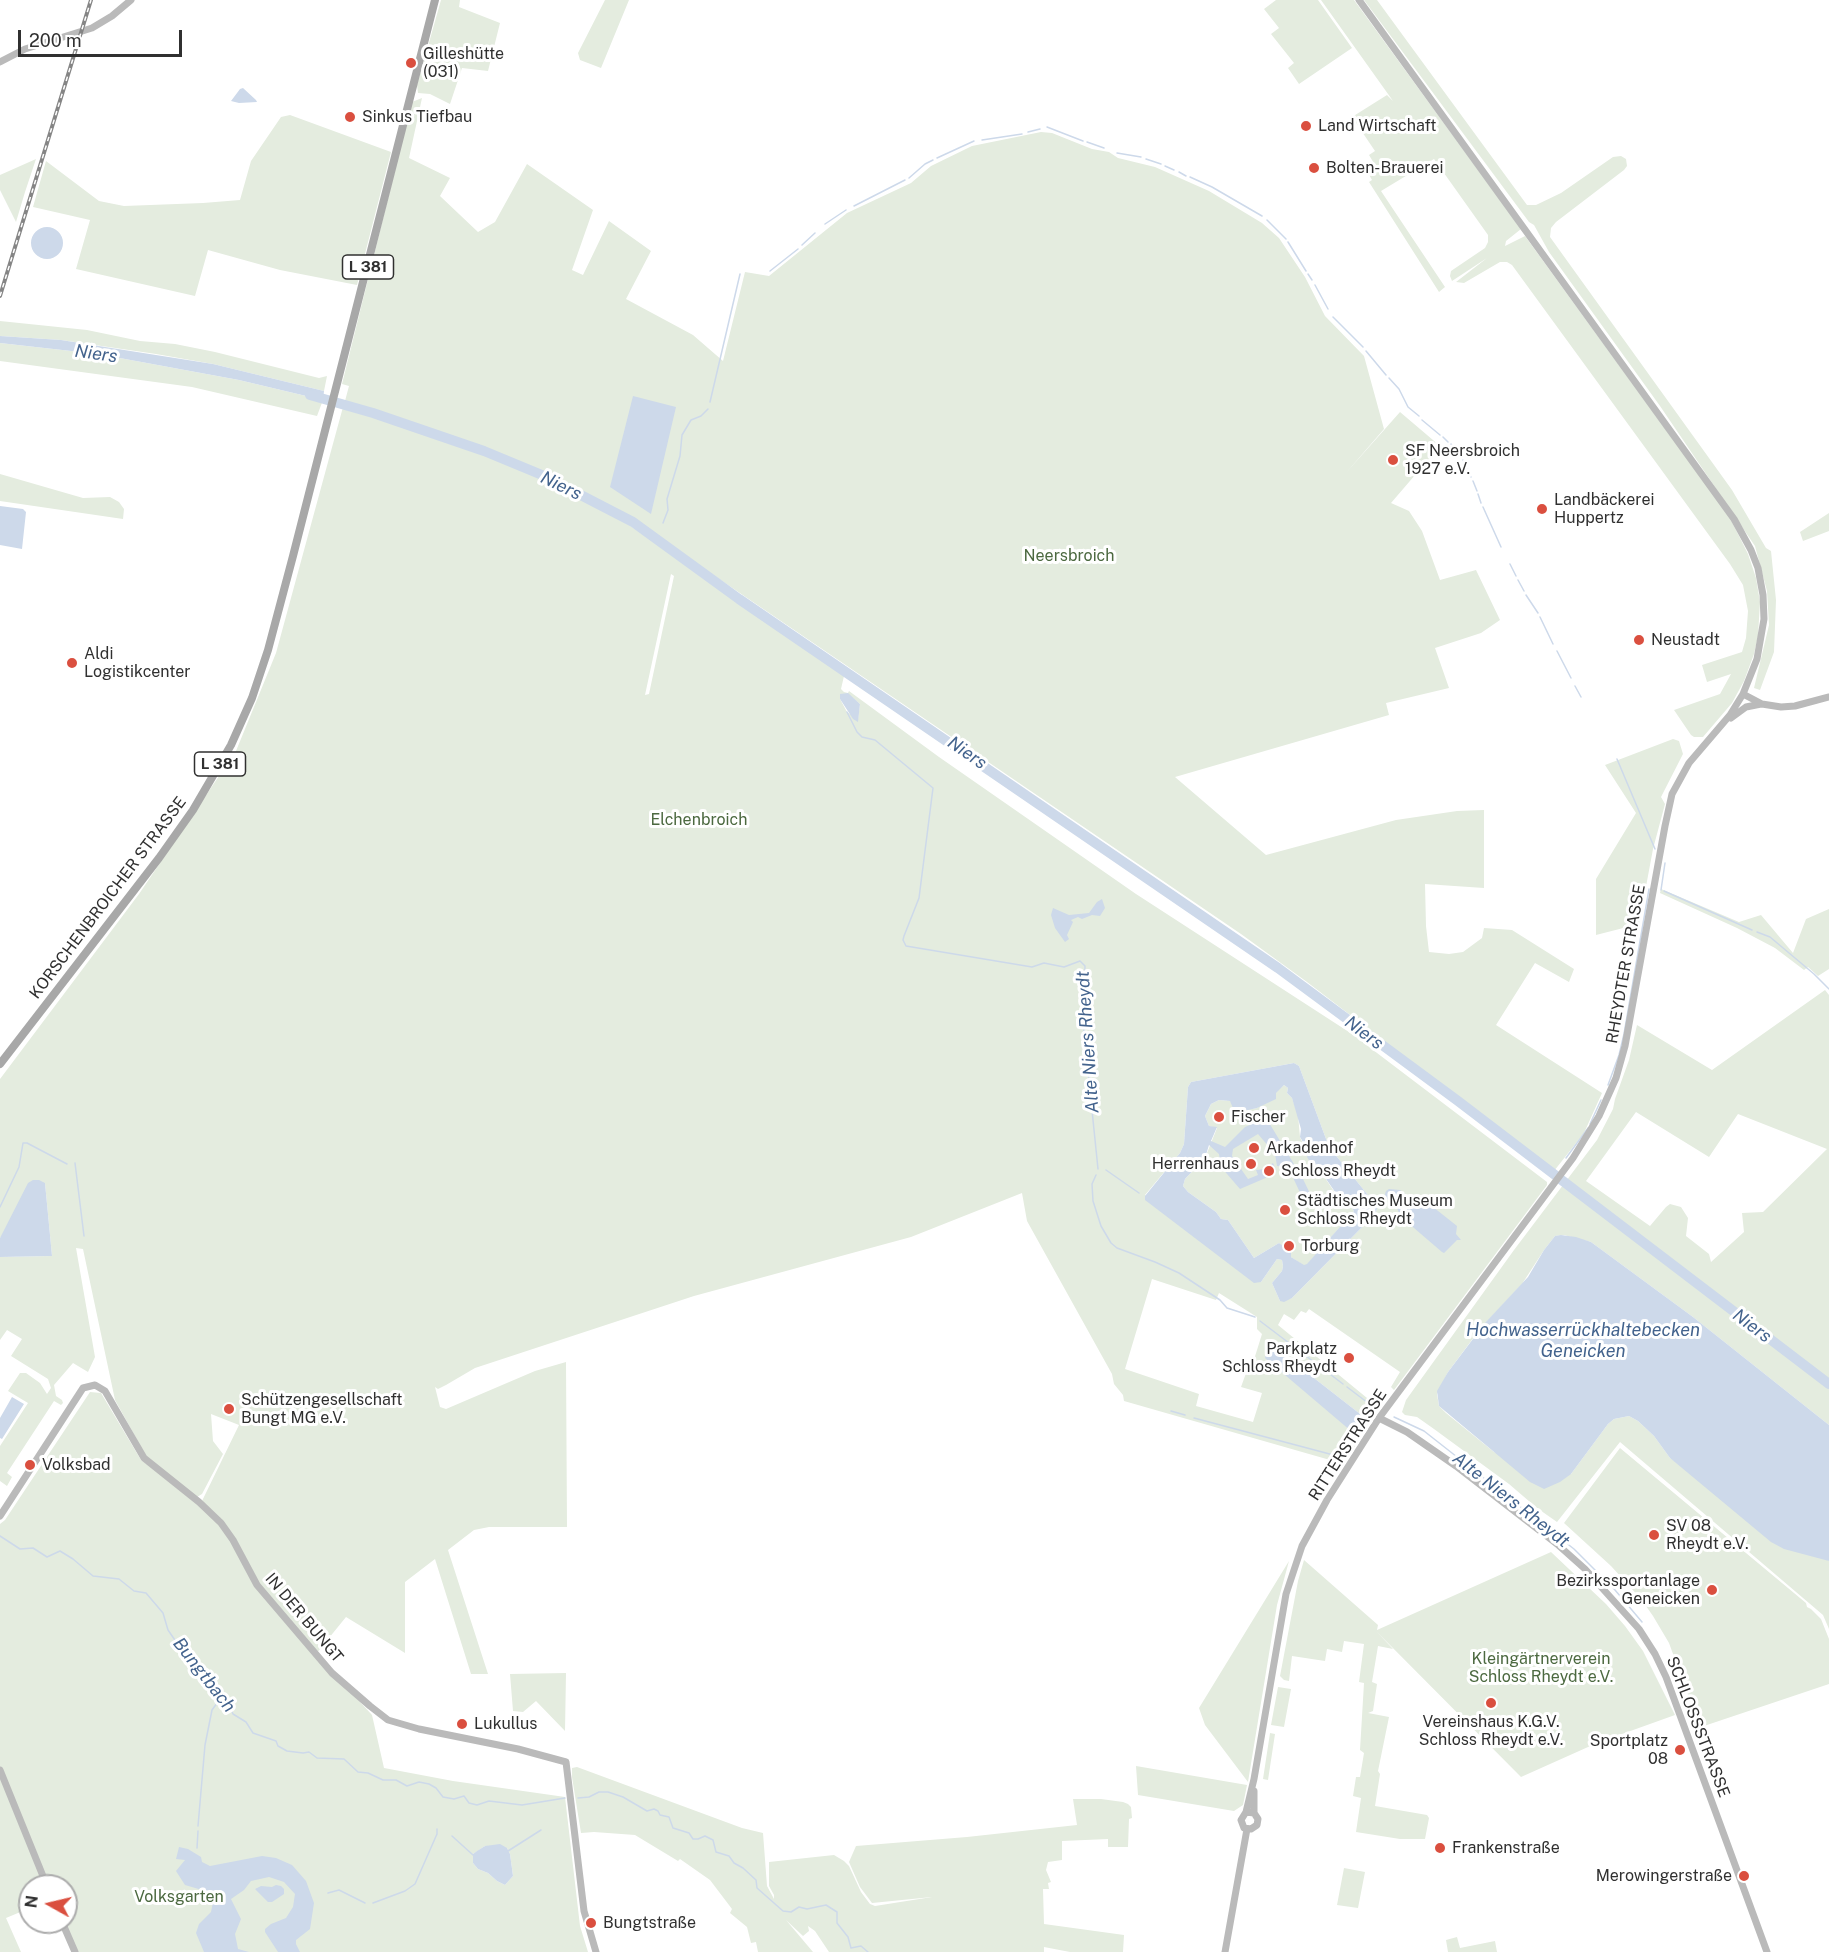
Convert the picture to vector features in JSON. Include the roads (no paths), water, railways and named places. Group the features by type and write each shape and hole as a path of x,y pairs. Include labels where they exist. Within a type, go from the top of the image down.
{"main road":[{"path":"0,62 25,49 98,25 131,0"},
{"name":"KORSCHENBROICHER STRASSE","path":"0,1064 159,858 193,810 231,745 252,698 268,650 332,409 435,0"},
{"path":"1359,0 1744,535 1755,558 1761,579 1764,613 1760,649 1743,694 1720,727"},
{"path":"1743,694 1762,704"},
{"path":"1720,727 1744,708 1762,704 1791,706 1829,697"},
{"name":"RHEYDTER STRASSE","path":"1563,1171 1594,1126 1622,1058 1668,808 1680,778 1720,727"},
{"name":"RITTERSTRASSE","path":"1247,1829 1242,1826 1241,1820 1250,1813 1283,1608 1295,1564 1310,1530 1327,1500 1381,1420 1563,1171"},
{"name":"IN DER BUNGT","path":"0,1516 83,1388 96,1385 105,1391 144,1458 199,1502 221,1523 233,1540 257,1585 323,1664 370,1706 388,1720 419,1729 519,1749 566,1762 584,1911 596,1952"},
{"name":"SCHLOSSSTRASSE","path":"1381,1420 1407,1432 1456,1466 1557,1544 1585,1569 1636,1626 1655,1654 1666,1677 1767,1952"},
{"path":"0,1770 42,1874"},
{"name":"RITTERSTRASSE","path":"1247,1829 1257,1825 1258,1819 1250,1813"},
{"name":"RITTERSTRASSE","path":"1225,1952 1247,1829"},
{"path":"67,1934 75,1952"}],"water":[{"path":"243,88 256,100 257,102 231,101"},
{"path":"47,227 59,231 63,243 59,255 47,259 35,255 31,243 35,231"},
{"path":"0,336 61,340 213,364 324,391 323,400 239,380 98,354 0,343"},
{"path":"633,396 676,407 651,514 610,487"},
{"path":"0,506 23,509 26,512 22,549 0,545"},
{"path":"848,693 860,704 858,722 853,719 840,699 840,694"},
{"path":"1102,899 1105,908 1100,916 1092,915 1071,920 1073,922 1067,935 1069,939 1065,942 1055,928 1051,915 1053,908 1069,915 1089,913"},
{"path":"1294,1063 1299,1066 1329,1147 1376,1205 1375,1214 1292,1298 1284,1302 1280,1301 1272,1283 1282,1271 1282,1260 1277,1259 1261,1282 1254,1283 1145,1200 1145,1196 1180,1153 1184,1144 1188,1087 1191,1082","holes":["1284,1085 1288,1088 1287,1093 1292,1098 1301,1129 1300,1137 1309,1152 1307,1157 1310,1162 1315,1163 1342,1202 1346,1200 1354,1211 1304,1265 1291,1257 1291,1252 1279,1243 1254,1258 1228,1220 1221,1219 1216,1212 1183,1186 1185,1179 1205,1158 1209,1145 1219,1154 1221,1167 1240,1189 1275,1174 1273,1163 1264,1169 1256,1170 1258,1175 1248,1179 1232,1156 1233,1149 1258,1134 1275,1154 1277,1166 1288,1167 1304,1201 1307,1200 1309,1205 1316,1206 1303,1179 1268,1121 1262,1120 1245,1127 1225,1147 1211,1141 1217,1127 1209,1126 1205,1116 1211,1104 1219,1100 1230,1101 1235,1113 1257,1108 1276,1099 1276,1093"]},
{"path":"33,1180 45,1183 52,1256 0,1257 0,1238 28,1183"},
{"path":"1389,1189 1400,1190 1412,1199 1428,1203 1457,1226 1456,1234 1461,1240 1457,1240 1444,1253 1442,1252 1400,1216 1396,1205 1390,1199 1383,1200"},
{"name":"Hochwasserrückhaltebecken Geneicken","path":"1561,1235 1591,1242 1693,1317 1829,1425 1829,1561 1784,1549 1771,1542 1670,1458 1654,1436 1629,1416 1614,1419 1608,1424 1571,1474 1544,1489 1530,1482 1439,1406 1437,1391 1448,1372 1485,1323 1528,1277 1555,1236"},
{"path":"1269,1343 1364,1417 1354,1440 1350,1436 1351,1431 1265,1358"},
{"path":"12,1397 24,1404 2,1439 0,1438 0,1418"},
{"path":"500,1844 507,1848 510,1854 513,1876 505,1885 478,1869 473,1863 473,1854 477,1851 485,1846"},
{"path":"179,1847 188,1849 210,1866 262,1856 276,1858 292,1865 306,1881 314,1903 310,1929 296,1940 300,1952 278,1952 265,1932 271,1924 286,1918 293,1907 295,1894 284,1882 269,1877 251,1881 244,1890 231,1899 241,1919 235,1934 238,1949 249,1952 204,1952 196,1933 199,1924 211,1912 213,1902 202,1890 185,1885 176,1871 185,1860 176,1859"},
{"path":"276,1885 284,1889 284,1894 272,1902 268,1902 255,1889 261,1886"}],"waterway":[{"path":"1047,127 1083,141"},
{"path":"1028,132 1040,129"},
{"path":"982,140 1022,134"},
{"path":"937,158 974,141"},
{"path":"1087,142 1104,148"},
{"path":"1117,153 1141,157"},
{"path":"1146,159 1161,164"},
{"path":"909,178 933,160"},
{"path":"1165,166 1174,170"},
{"path":"1179,172 1186,176"},
{"path":"1190,177 1262,216"},
{"path":"854,206 905,180"},
{"path":"825,224 846,210"},
{"path":"1267,220 1286,239"},
{"path":"802,245 815,233"},
{"path":"1288,242 1306,271"},
{"path":"770,271 798,249"},
{"path":"710,402 740,274"},
{"path":"1308,274 1312,280"},
{"path":"1315,285 1328,309"},
{"path":"1333,317 1363,347"},
{"path":"1366,351 1386,375"},
{"path":"1389,378 1399,389 1408,407 1419,416"},
{"name":"Niers","path":"310,395 373,413 484,451 542,475 633,522 739,599 1278,968 1458,1101 1829,1384"},
{"path":"663,523 668,510 667,499 680,456 682,435 691,420 701,416 708,409"},
{"path":"1422,420 1440,435"},
{"path":"1443,437 1448,442"},
{"path":"1451,444 1461,456"},
{"path":"1463,460 1466,466"},
{"path":"1467,468 1471,477"},
{"path":"1473,481 1477,491"},
{"path":"1478,494 1481,503"},
{"path":"1483,507 1501,547"},
{"path":"1510,564 1516,576"},
{"path":"1518,580 1524,591"},
{"path":"1526,595 1538,613"},
{"path":"1540,617 1553,644"},
{"path":"1557,651 1571,678"},
{"path":"1575,686 1581,697"},
{"name":"Alte Niers Rheydt","path":"847,712 862,737 875,740 933,788 919,898 904,936 906,946 1032,967 1044,963 1064,967 1080,961 1085,966 1083,1022 1098,1169"},
{"path":"1617,759 1655,849"},
{"path":"1661,890 1665,863"},
{"path":"1608,1085 1624,1034 1649,889"},
{"path":"1664,891 1752,930"},
{"path":"1757,932 1770,937 1829,989"},
{"path":"1590,1124 1601,1100"},
{"path":"1566,1158 1588,1128"},
{"path":"0,1207 19,1167 23,1143 67,1164"},
{"path":"75,1163 84,1236"},
{"path":"1106,1170 1139,1193"},
{"name":"Alte Niers Rheydt","path":"1096,1175 1092,1184 1093,1201 1101,1226 1111,1243 1117,1248 1179,1273 1220,1300 1227,1308 1255,1317"},
{"name":"Alte Niers Rheydt","path":"1260,1321 1343,1384"},
{"name":"Alte Niers Rheydt","path":"1347,1387 1376,1409"},
{"path":"1171,1411 1185,1415"},
{"name":"Alte Niers Rheydt","path":"1394,1417 1424,1431 1574,1549 1615,1590 1642,1622"},
{"path":"1194,1418 1341,1457 1351,1439"},
{"name":"Bungtbach","path":"0,1536 20,1549 33,1548 47,1557 60,1551 93,1576 119,1579 134,1591 146,1593 163,1613 168,1630 179,1646 189,1652 197,1663 197,1670 216,1689 220,1699 230,1707 233,1714 246,1722 253,1733 276,1741 278,1746 287,1751 309,1752 317,1758 344,1759 358,1772 368,1773 383,1780 396,1780 407,1786 419,1782 429,1784 436,1788 443,1797 454,1799 464,1796 469,1803 477,1805 489,1801 522,1805 565,1798"},
{"path":"198,1826 205,1745 212,1710 220,1699"},
{"name":"Bungtbach","path":"578,1798 608,1792 623,1797 647,1811 654,1809 660,1815 669,1817 673,1828 689,1833 693,1839 705,1836 713,1840 716,1852 729,1856 734,1863 743,1868 756,1880 757,1888 783,1911 791,1912 799,1907 807,1909 826,1905 837,1912 837,1923 848,1937 851,1948 861,1946 868,1952"},
{"path":"373,1903 405,1891 415,1884 437,1834 437,1829"},
{"path":"508,1851 541,1830"},
{"path":"197,1848 198,1831"},
{"path":"452,1836 473,1855"},
{"path":"328,1893 339,1890 365,1903"}],"railway":[{"path":"0,296 91,0"}],"place":[{"name":"Gilleshütte (031)","path":"411,63"},
{"name":"Sinkus Tiefbau","path":"350,117"},
{"name":"Land Wirtschaft","path":"1306,126"},
{"name":"Bolten-Brauerei","path":"1314,168"},
{"name":"SF Neersbroich 1927 e.V.","path":"1393,460"},
{"name":"Landbäckerei Huppertz","path":"1542,509"},
{"name":"Neustadt","path":"1639,640"},
{"name":"Aldi Logistikcenter","path":"72,663"},
{"name":"Fischer","path":"1219,1117"},
{"name":"Arkadenhof","path":"1254,1148"},
{"name":"Herrenhaus","path":"1251,1164"},
{"name":"Schloss Rheydt","path":"1269,1171"},
{"name":"Städtisches Museum Schloss Rheydt","path":"1285,1210"},
{"name":"Torburg","path":"1289,1246"},
{"name":"Parkplatz Schloss Rheydt","path":"1349,1358"},
{"name":"Schützengesellschaft Bungt MG e.V.","path":"229,1409"},
{"name":"Volksbad","path":"30,1465"},
{"name":"SV 08 Rheydt e.V.","path":"1654,1535"},
{"name":"Bezirkssportanlage Geneicken","path":"1712,1590"},
{"name":"Vereinshaus K.G.V. Schloss Rheydt e.V.","path":"1491,1703"},
{"name":"Lukullus","path":"462,1724"},
{"name":"Sportplatz 08","path":"1680,1750"},
{"name":"Frankenstraße","path":"1440,1848"},
{"name":"Merowingerstraße","path":"1744,1876"},
{"name":"Bungtstraße","path":"591,1923"}],"park label":[{"name":"Neersbroich","path":"1069,556"},
{"name":"Elchenbroich","path":"699,820"},
{"name":"Kleingärtnerverein Schloss Rheydt e.V.","path":"1541,1668"},
{"name":"Volksgarten","path":"179,1897"}]}
